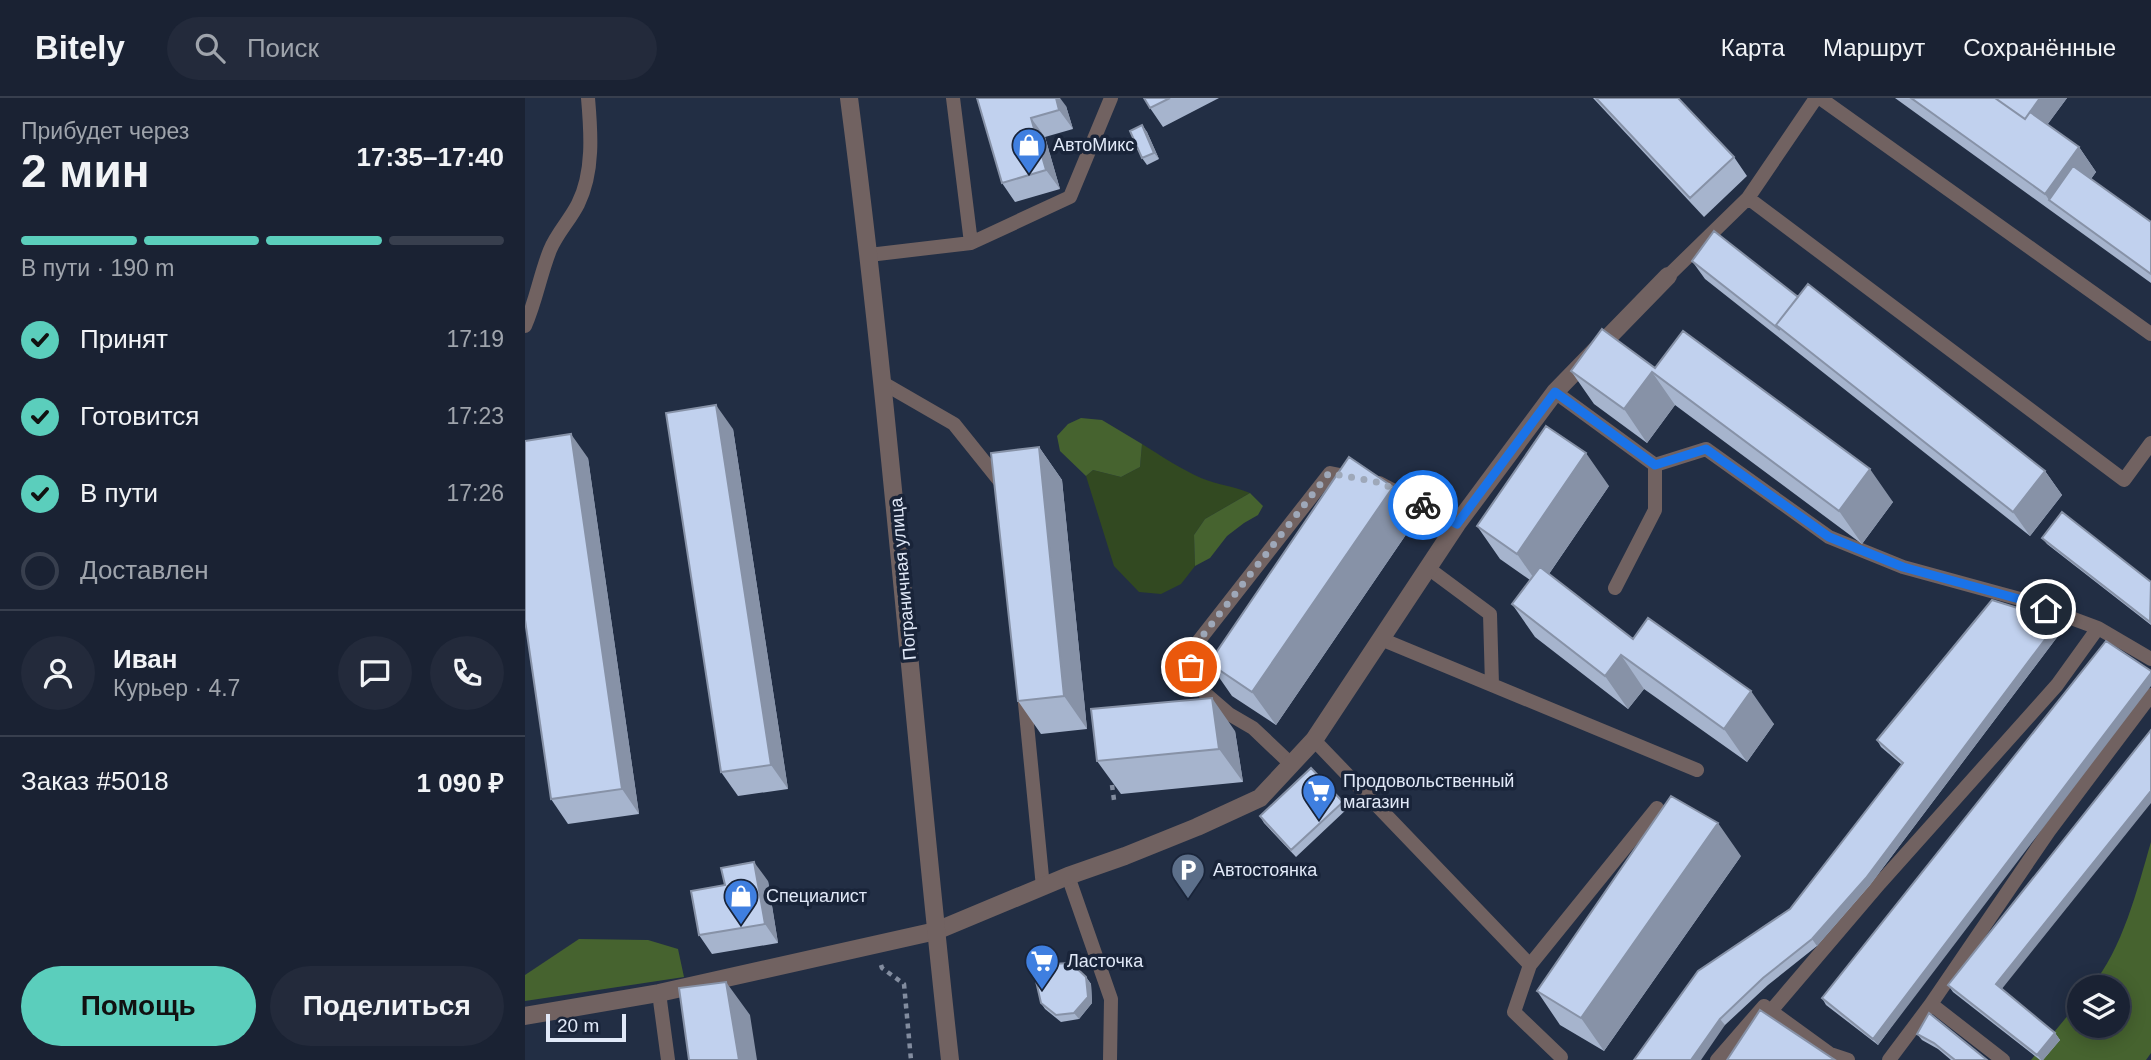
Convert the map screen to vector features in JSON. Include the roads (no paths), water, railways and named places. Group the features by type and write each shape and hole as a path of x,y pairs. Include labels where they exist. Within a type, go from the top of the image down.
{"street":[{"name":"Пограничная улица","path":"849,98 883,383 950,1060"},
{"path":"525,1016 659,993 936,931 1068,876 1197,827 1260,798 1314,740 1457,524 1555,392 1668,276"}],"lane":[{"path":"525,326 551,247 576,207 585,183 591,130 588,98"},
{"path":"953,98 971,243"},
{"path":"869,255 971,243 1070,197 1111,98"},
{"path":"1668,276 1748,198 1818,98 2151,334"},
{"path":"1748,198 2124,481 2151,443"},
{"path":"883,383 954,424 1003,482 1005,496"},
{"path":"1555,392 1655,465"},
{"path":"1655,465 1706,449 1829,537 1903,567 2019,599 2098,628 2151,659"},
{"path":"1615,588 1655,510 1655,465"},
{"path":"1291,764 1253,728 1229,714 1192,682 1190,652 1329,473 1382,483 1457,524"},
{"path":"1428,568 1490,614 1492,685"},
{"path":"1770,1012 1871,893 2057,685 2098,628"},
{"path":"1381,639 1697,770"},
{"path":"1023,685 1043,887"},
{"path":"1889,1060 1931,1004 2049,831 2151,695"},
{"path":"1314,740 1530,965"},
{"path":"1561,1057 1514,1012 1530,965 1657,807"},
{"path":"1068,876 1111,999 1110,1060"},
{"path":"659,993 668,1060"},
{"path":"1931,1004 2003,1060"},
{"path":"1717,1060 1764,1006 1830,1054 1848,1060"}],"place":[{"name":"АвтоМикс","path":"1029,175"},
{"name":"Продовольственный магазин","path":"1319,821"},
{"name":"Автостоянка","path":"1188,900"},
{"name":"Специалист","path":"741,926"},
{"name":"Ласточка","path":"1042,991"}]}
